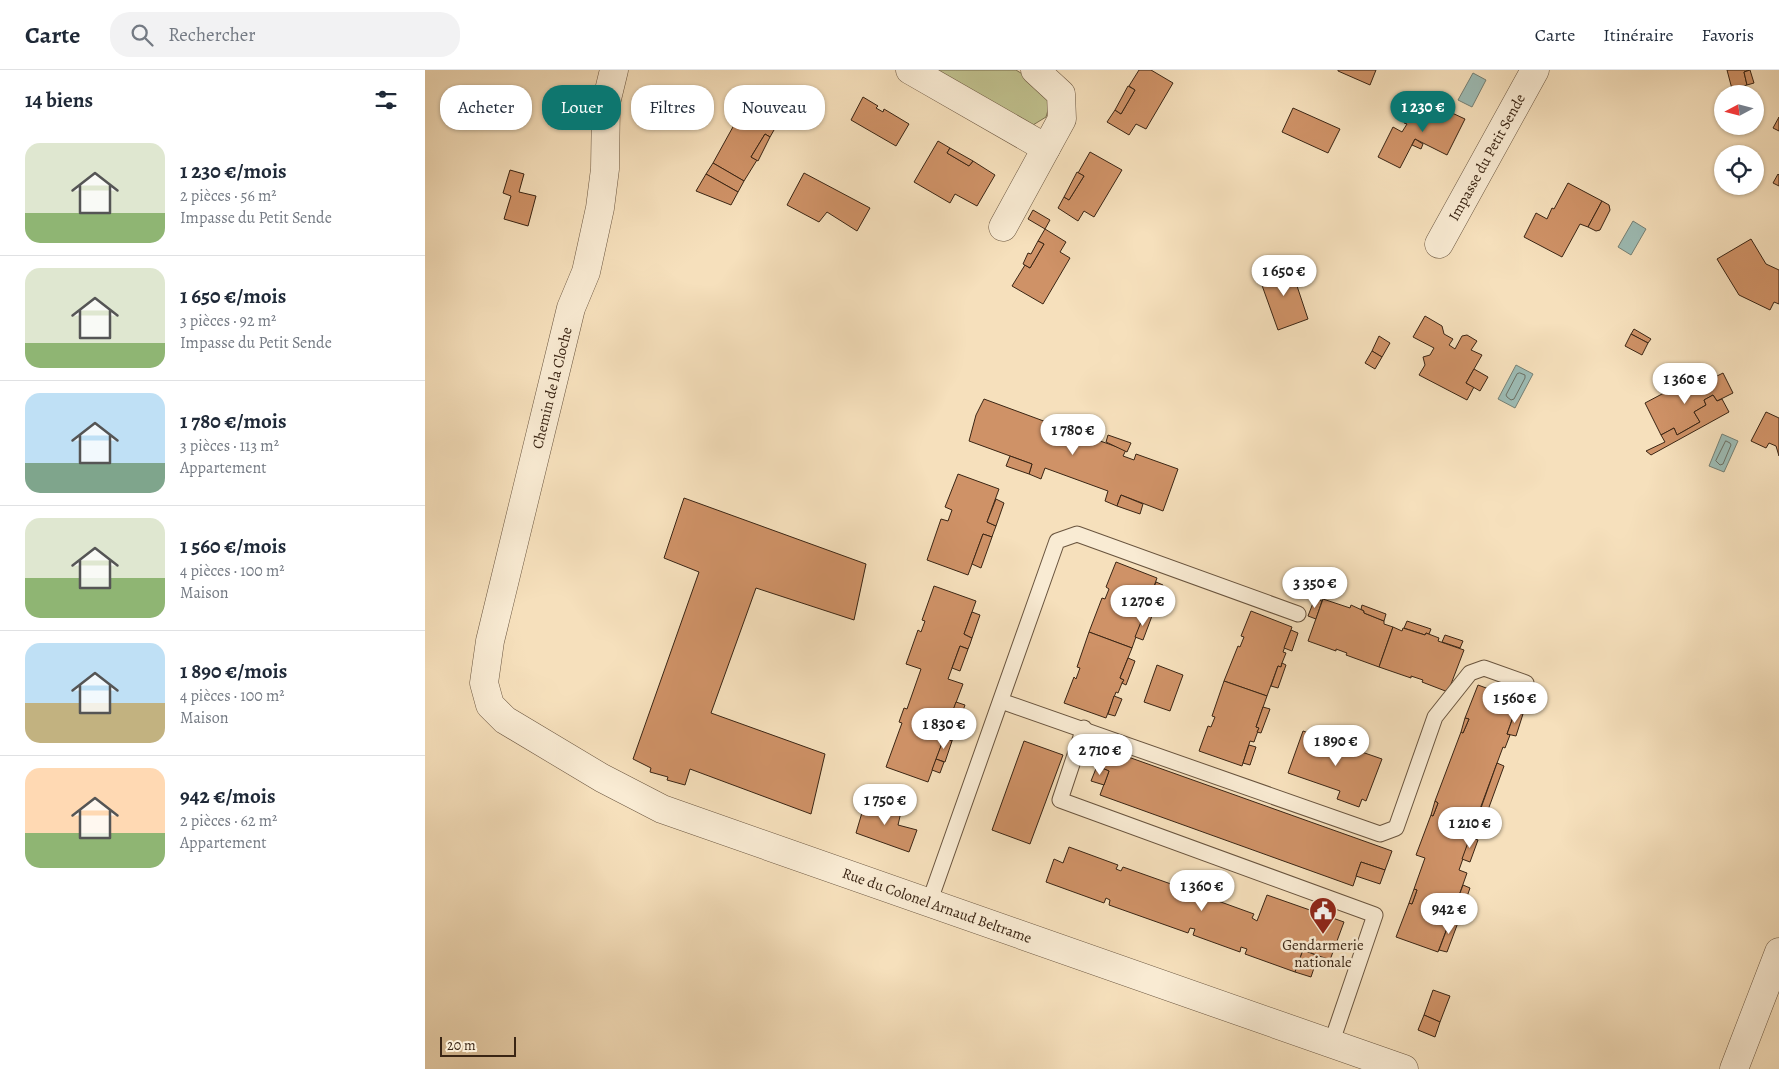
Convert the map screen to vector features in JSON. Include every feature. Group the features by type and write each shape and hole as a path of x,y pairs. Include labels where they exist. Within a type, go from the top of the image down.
{"street":[{"name":"Chemin de la Cloche","path":"490,705 484,683 490,641 571,308 586,272 600,208 605,169 607,103 614,70"},
{"path":"909,70 1046,148"},
{"path":"1003,227 1062,119 1061,94 1035,70"},
{"name":"Impasse du Petit Sende","path":"1439,244 1535,70"},
{"name":"Rue du Colonel Arnaud Beltrame","path":"490,705 505,720 602,778 662,810 1404,1069"},
{"path":"1734,1069 1779,952"}],"lane":[{"path":"929,903 1057,542 1077,534 1298,614"},
{"path":"1001,701 1084,728 1380,834 1396,828 1435,717 1470,673 1484,668 1527,683"},
{"path":"1084,728 1059,800 1375,915 1331,1044"}],"green space":[{"path":"937,70 1016,70 1049,91 1051,100 1046,117 1033,125"}],"water":[{"path":"1473,73 1486,80 1472,107 1458,100"},
{"path":"1633,221 1646,229 1631,255 1618,247"},
{"path":"1516,365 1533,374 1515,408 1498,399"},
{"path":"1722,434 1738,441 1724,472 1709,466"}],"building":[{"path":"1139,70 1151,70 1173,83 1146,129 1136,124 1129,135 1107,122 1115,110 1121,114 1135,90 1129,86"},
{"path":"1338,70 1376,70 1370,85"},
{"path":"1727,70 1750,70 1744,72 1747,85 1731,85"},
{"path":"1750,70 1754,83 1747,85 1744,72"},
{"path":"1128,86 1135,90 1121,114 1115,110"},
{"path":"863,97 878,106 876,108 883,112 884,109 909,124 896,146 851,120"},
{"path":"1422,99 1465,119 1447,155 1415,139 1400,168 1378,157 1393,127 1402,132 1407,124 1404,123 1412,108 1416,110"},
{"path":"1293,108 1340,129 1328,153 1282,132"},
{"path":"1779,117 1779,131 1773,128"},
{"path":"731,130 774,130 770,137 765,134 751,157 757,160 744,181 713,163"},
{"path":"765,134 770,137 758,161 751,157"},
{"path":"1415,139 1423,144 1421,149 1412,145"},
{"path":"938,141 950,148 947,153 969,166 973,161 995,175 977,206 955,194 950,203 914,182"},
{"path":"950,148 973,161 969,166 947,153"},
{"path":"1090,152 1122,170 1094,217 1084,211 1078,221 1058,208 1064,197 1069,200 1084,176 1078,173"},
{"path":"713,163 744,181 738,192 706,174"},
{"path":"510,170 524,174 519,192 536,196 528,226 504,219 511,196 503,193"},
{"path":"1077,172 1084,176 1069,200 1064,197"},
{"path":"804,173 870,208 857,231 827,212 819,222 787,205"},
{"path":"706,174 738,192 731,205 696,191"},
{"path":"1779,175 1779,186 1773,183"},
{"path":"1568,183 1602,201 1588,227 1580,224 1562,257 1524,237 1536,213 1547,219"},
{"path":"1602,201 1609,205 1610,210 1600,230 1596,231 1588,227"},
{"path":"1033,210 1050,220 1045,229 1028,219"},
{"path":"1045,229 1066,242 1060,252 1070,258 1043,304 1012,286 1025,265 1030,268 1044,244 1038,241"},
{"path":"1751,239 1766,264 1779,270 1779,304 1774,302 1770,310 1739,295 1717,259"},
{"path":"1038,241 1044,244 1030,268 1023,264 1028,253 1031,254"},
{"path":"1294,266 1299,281 1296,283 1308,319 1278,330 1259,277"},
{"path":"1425,316 1442,326 1444,334 1453,339 1449,345 1455,349 1462,336 1467,335 1477,341 1471,350 1482,355 1466,383 1474,387 1467,400 1419,375 1425,365 1423,357 1430,355 1434,348 1413,337"},
{"path":"1634,329 1651,339 1648,343 1631,334"},
{"path":"1631,334 1648,343 1642,355 1625,346"},
{"path":"1379,336 1390,343 1382,357 1372,351"},
{"path":"1372,351 1382,357 1375,369 1365,363"},
{"path":"1474,369 1488,377 1480,391 1466,383"},
{"path":"1723,373 1733,393 1717,401 1713,395 1704,400 1706,405 1694,412 1700,422 1677,435 1674,428 1661,435 1645,403 1679,385 1683,393"},
{"path":"1713,395 1717,401 1722,399 1729,412 1651,455 1646,451 1665,442 1661,435 1674,428 1677,435 1700,422 1694,412 1706,405 1704,400"},
{"path":"984,399 1049,423 1047,429 1058,433 1060,427 1126,450 1123,456 1134,460 1136,454 1178,469 1163,511 1121,495 1117,506 1105,501 1108,491 1045,468 1041,479 1029,474 1032,464 969,441 976,415"},
{"path":"1766,412 1779,418 1779,456 1776,446 1769,443 1766,448 1751,441"},
{"path":"1061,418 1084,426 1081,434 1058,427"},
{"path":"1108,435 1131,443 1127,452 1106,442"},
{"path":"1010,456 1032,464 1029,474 1006,466"},
{"path":"958,474 999,489 987,522 996,526 992,537 983,534 968,575 927,560 941,519 948,521 952,510 945,507"},
{"path":"1121,495 1143,504 1140,514 1117,506"},
{"path":"684,498 866,564 854,620 756,588 711,713 825,754 811,814 690,769 685,785 667,780 668,777 650,772 651,768 633,759 699,572 664,558"},
{"path":"996,499 1004,503 996,526 987,522"},
{"path":"983,534 992,537 981,568 972,564"},
{"path":"1116,562 1157,578 1148,603 1151,604 1146,618 1143,617 1132,648 1089,632 1102,598 1105,599 1109,589 1106,587"},
{"path":"1156,582 1163,585 1157,602 1149,600"},
{"path":"934,586 976,601 964,634 972,638 970,644 968,649 960,646 948,679 963,684 948,724 957,727 952,741 944,738 928,782 886,767 902,723 899,722 904,708 907,709 921,669 906,664 918,630 921,632 925,621 922,620"},
{"path":"1315,598 1322,601 1316,619 1308,616"},
{"path":"1323,599 1350,608 1351,605 1364,611 1364,613 1384,621 1384,624 1393,627 1379,667 1346,655 1347,653 1308,641"},
{"path":"1362,605 1386,614 1384,621 1364,613 1361,609"},
{"path":"1251,611 1292,627 1283,652 1286,653 1281,667 1278,666 1267,696 1224,681 1238,646 1240,647 1244,637 1241,636"},
{"path":"972,612 980,615 972,638 964,634"},
{"path":"1147,614 1152,616 1143,640 1135,637 1143,617 1146,618"},
{"path":"1407,621 1431,629 1429,634 1426,633 1425,635 1404,628"},
{"path":"1393,627 1402,631 1403,628 1425,635 1426,633 1439,638 1438,641 1464,650 1448,692 1422,682 1423,680 1379,667"},
{"path":"1291,630 1298,633 1292,651 1284,648"},
{"path":"1089,632 1132,648 1120,678 1124,680 1118,693 1116,692 1106,718 1064,703 1074,677 1076,679 1080,668 1077,667"},
{"path":"1445,635 1463,641 1460,648 1442,642"},
{"path":"960,646 968,649 960,671 952,668"},
{"path":"1128,658 1135,661 1126,685 1122,683 1124,680 1120,678"},
{"path":"1282,663 1286,665 1278,688 1271,686 1278,666 1281,667"},
{"path":"1157,665 1183,675 1170,711 1144,702"},
{"path":"1224,681 1267,696 1256,727 1259,728 1254,742 1250,741 1242,766 1199,751 1208,726 1211,727 1215,717 1212,716"},
{"path":"1478,685 1519,700 1507,734 1510,735 1505,748 1503,747 1477,817 1481,818 1476,832 1473,830 1459,870 1467,873 1456,904 1459,906 1454,919 1451,918 1438,952 1396,937 1409,903 1412,904 1417,890 1414,889 1425,858 1416,855 1431,815 1433,816 1438,803 1435,801 1461,732 1463,733 1469,719 1465,718"},
{"path":"1114,696 1122,699 1115,716 1108,714"},
{"path":"956,702 965,705 957,727 948,724"},
{"path":"1263,707 1270,709 1261,733 1257,732 1259,728 1256,727"},
{"path":"1515,712 1523,714 1516,736 1507,734"},
{"path":"1465,718 1469,719 1463,733 1461,732"},
{"path":"1325,730 1349,739 1343,745 1322,738"},
{"path":"1303,731 1343,745 1344,742 1358,747 1356,750 1382,759 1366,801 1362,799 1359,807 1337,799 1340,791 1288,773"},
{"path":"944,738 952,741 945,762 936,759"},
{"path":"1024,741 1063,755 1030,844 992,830"},
{"path":"1249,745 1256,747 1250,765 1243,763"},
{"path":"1103,748 1392,851 1385,870 1361,862 1353,886 1100,795 1109,771 1097,766"},
{"path":"936,759 944,762 940,773 932,770"},
{"path":"1497,763 1504,766 1488,810 1481,808"},
{"path":"1097,766 1109,771 1104,785 1091,781"},
{"path":"866,799 901,812 898,825 917,830 909,852 856,833"},
{"path":"1435,801 1438,803 1433,816 1431,815"},
{"path":"1470,837 1478,840 1470,862 1462,859"},
{"path":"1069,847 1118,865 1116,869 1121,871 1123,867 1202,895 1200,901 1205,902 1207,897 1254,914 1252,918 1257,921 1267,895 1344,922 1330,960 1303,950 1295,972 1245,954 1247,949 1241,947 1240,952 1193,935 1195,929 1190,928 1188,933 1109,905 1110,900 1106,898 1104,903 1046,882 1054,859 1063,863"},
{"path":"1361,862 1385,870 1380,884 1356,876"},
{"path":"1463,885 1470,888 1463,908 1456,904"},
{"path":"1414,889 1417,890 1412,904 1409,903"},
{"path":"1451,918 1459,920 1447,952 1439,950"},
{"path":"1303,950 1318,956 1311,977 1295,972"},
{"path":"1433,990 1450,996 1440,1022 1424,1015"},
{"path":"1424,1015 1440,1022 1435,1037 1418,1030"}],"place":[{"name":"Gendarmerie nationale","path":"1323,935"}]}
